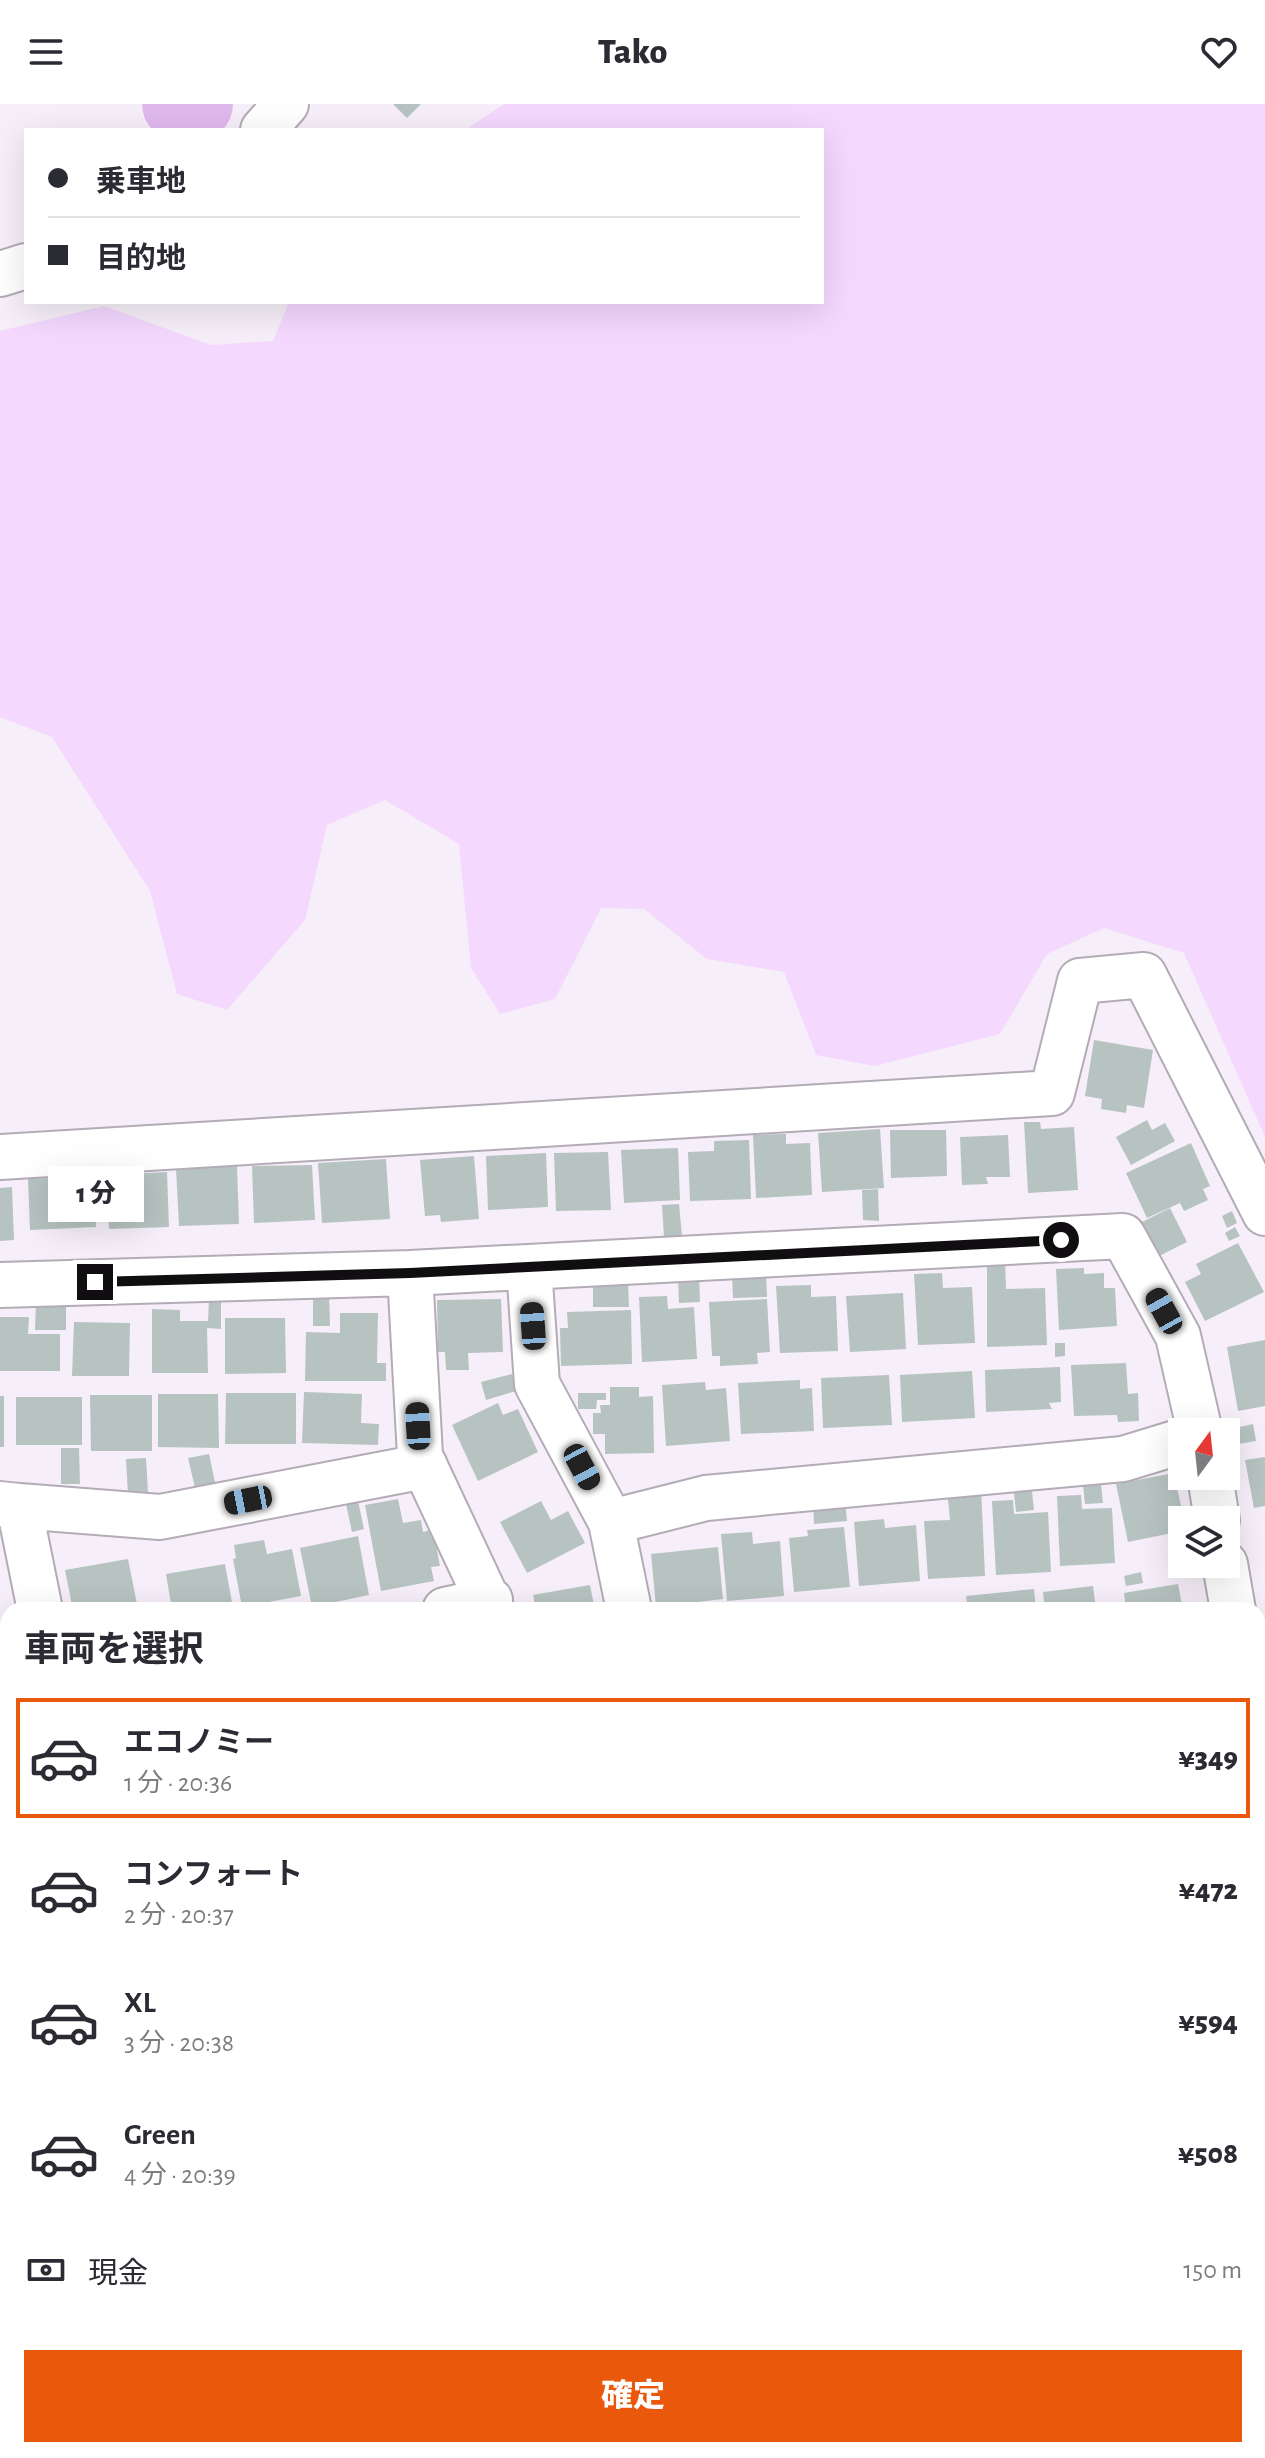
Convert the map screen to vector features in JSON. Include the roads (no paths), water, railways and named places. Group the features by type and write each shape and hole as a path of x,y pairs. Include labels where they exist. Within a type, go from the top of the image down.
{"street":[{"path":"265,128 286,104"},
{"path":"0,274 24,267"},
{"path":"0,1157 1052,1093 1080,981 1144,975 1265,1213"},
{"path":"0,1285 410,1273 1123,1236 1178,1336 1197,1418"},
{"path":"529,1267 537,1384 611,1522 627,1602"},
{"path":"410,1273 420,1456 490,1602"},
{"path":"611,1522 706,1498 1123,1459 1168,1445"},
{"path":"38,1602 10,1505 160,1517 425,1466"},
{"path":"1227,1578 1232,1602"}],"waterway":[{"path":"179,104 196,104"}]}
